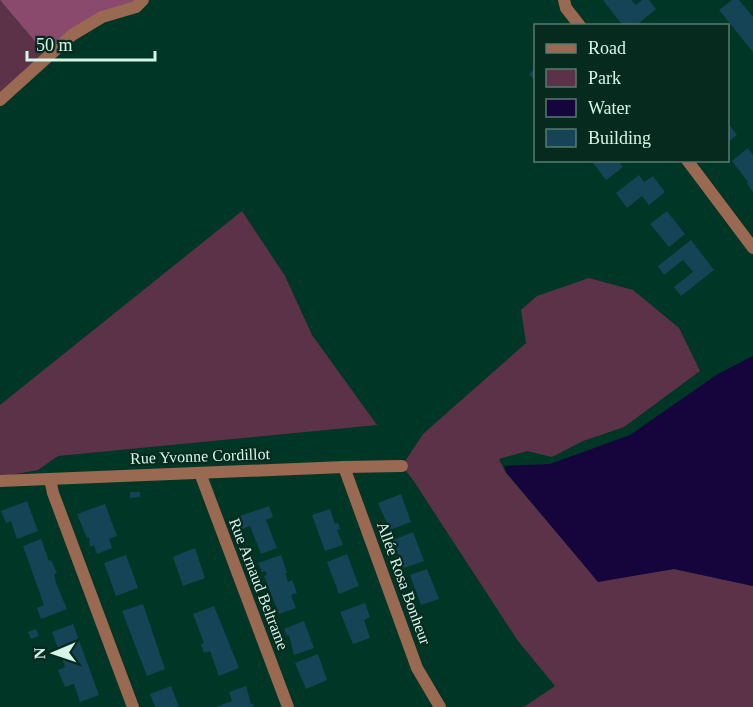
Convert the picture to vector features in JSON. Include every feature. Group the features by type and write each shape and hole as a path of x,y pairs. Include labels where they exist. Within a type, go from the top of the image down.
{"street":[{"path":"564,0 566,8 578,24"},
{"path":"0,100 72,35 102,17 140,3"},
{"path":"688,162 753,248"},
{"name":"Rue Yvonne Cordillot","path":"0,482 344,466 402,466"},
{"name":"Allée Rosa Bonheur","path":"344,466 417,668 440,707"},
{"name":"Rue Arnaud Beltrame","path":"200,473 288,707"},
{"path":"50,479 53,493 134,707"}],"green space":[{"path":"0,0 48,57 0,100"},
{"path":"242,211 285,276 312,335 377,425 58,456 38,470 0,477 0,405"},
{"path":"589,278 633,290 679,328 700,371 624,427 583,441 552,457 527,451 499,459 506,473 598,581 674,569 753,586 753,707 524,707 555,686 518,641 402,466 423,434 526,343 521,310 537,296"}],"shaded area":[{"path":"0,0 143,0 122,10 48,57"}],"water":[{"path":"753,356 753,586 674,569 598,582 506,472 504,466 550,464 630,435 718,374"}],"building":[{"path":"603,0 631,0 636,5 642,0 649,0 656,9 638,24 621,24"},
{"path":"732,0 739,0 753,17 753,52 719,10"},
{"path":"534,70 534,80 529,74"},
{"path":"729,124 737,135 729,141"},
{"path":"748,148 753,155 753,192 732,161"},
{"path":"592,162 619,162 623,167 606,180"},
{"path":"639,175 644,182 653,176 665,192 649,205 642,196 627,208 616,193"},
{"path":"667,211 685,234 669,247 650,224"},
{"path":"691,240 714,270 681,296 674,287 693,272 683,260 664,275 658,266"},
{"path":"130,492 140,492 140,497 130,498"},
{"path":"401,494 411,522 390,530 378,503"},
{"path":"27,501 38,531 17,539 11,521 6,523 1,511"},
{"path":"105,504 117,536 109,539 112,548 97,554 94,545 90,547 89,537 87,538 77,514"},
{"path":"269,506 273,517 266,520 277,548 261,554 250,526 242,529 237,517"},
{"path":"330,509 335,524 338,523 340,529 337,530 343,545 325,551 312,515"},
{"path":"413,532 424,561 404,568 393,540"},
{"path":"41,539 49,561 51,560 57,573 54,574 56,583 67,609 41,619 37,608 44,605 23,546"},
{"path":"195,548 205,578 183,586 173,557"},
{"path":"347,554 359,586 339,594 327,562"},
{"path":"126,555 138,588 116,596 104,563"},
{"path":"281,555 288,582 292,580 297,593 291,595 296,608 279,614 264,576 267,575 265,571 262,572 258,563"},
{"path":"427,569 439,599 421,605 410,575"},
{"path":"365,603 370,617 364,620 370,638 353,644 340,612"},
{"path":"143,604 165,669 147,676 122,611"},
{"path":"214,606 239,668 219,676 210,651 204,653 201,644 204,643 193,614"},
{"path":"304,621 314,648 294,655 289,635 287,636 284,629"},
{"path":"73,624 99,695 80,702 74,684 65,687 58,670 65,667 52,632"},
{"path":"36,629 39,636 31,639 28,632"},
{"path":"318,654 327,680 306,689 295,663"},
{"path":"171,686 179,707 155,707 150,694"},
{"path":"246,686 254,707 216,707 232,701 229,692"}]}
